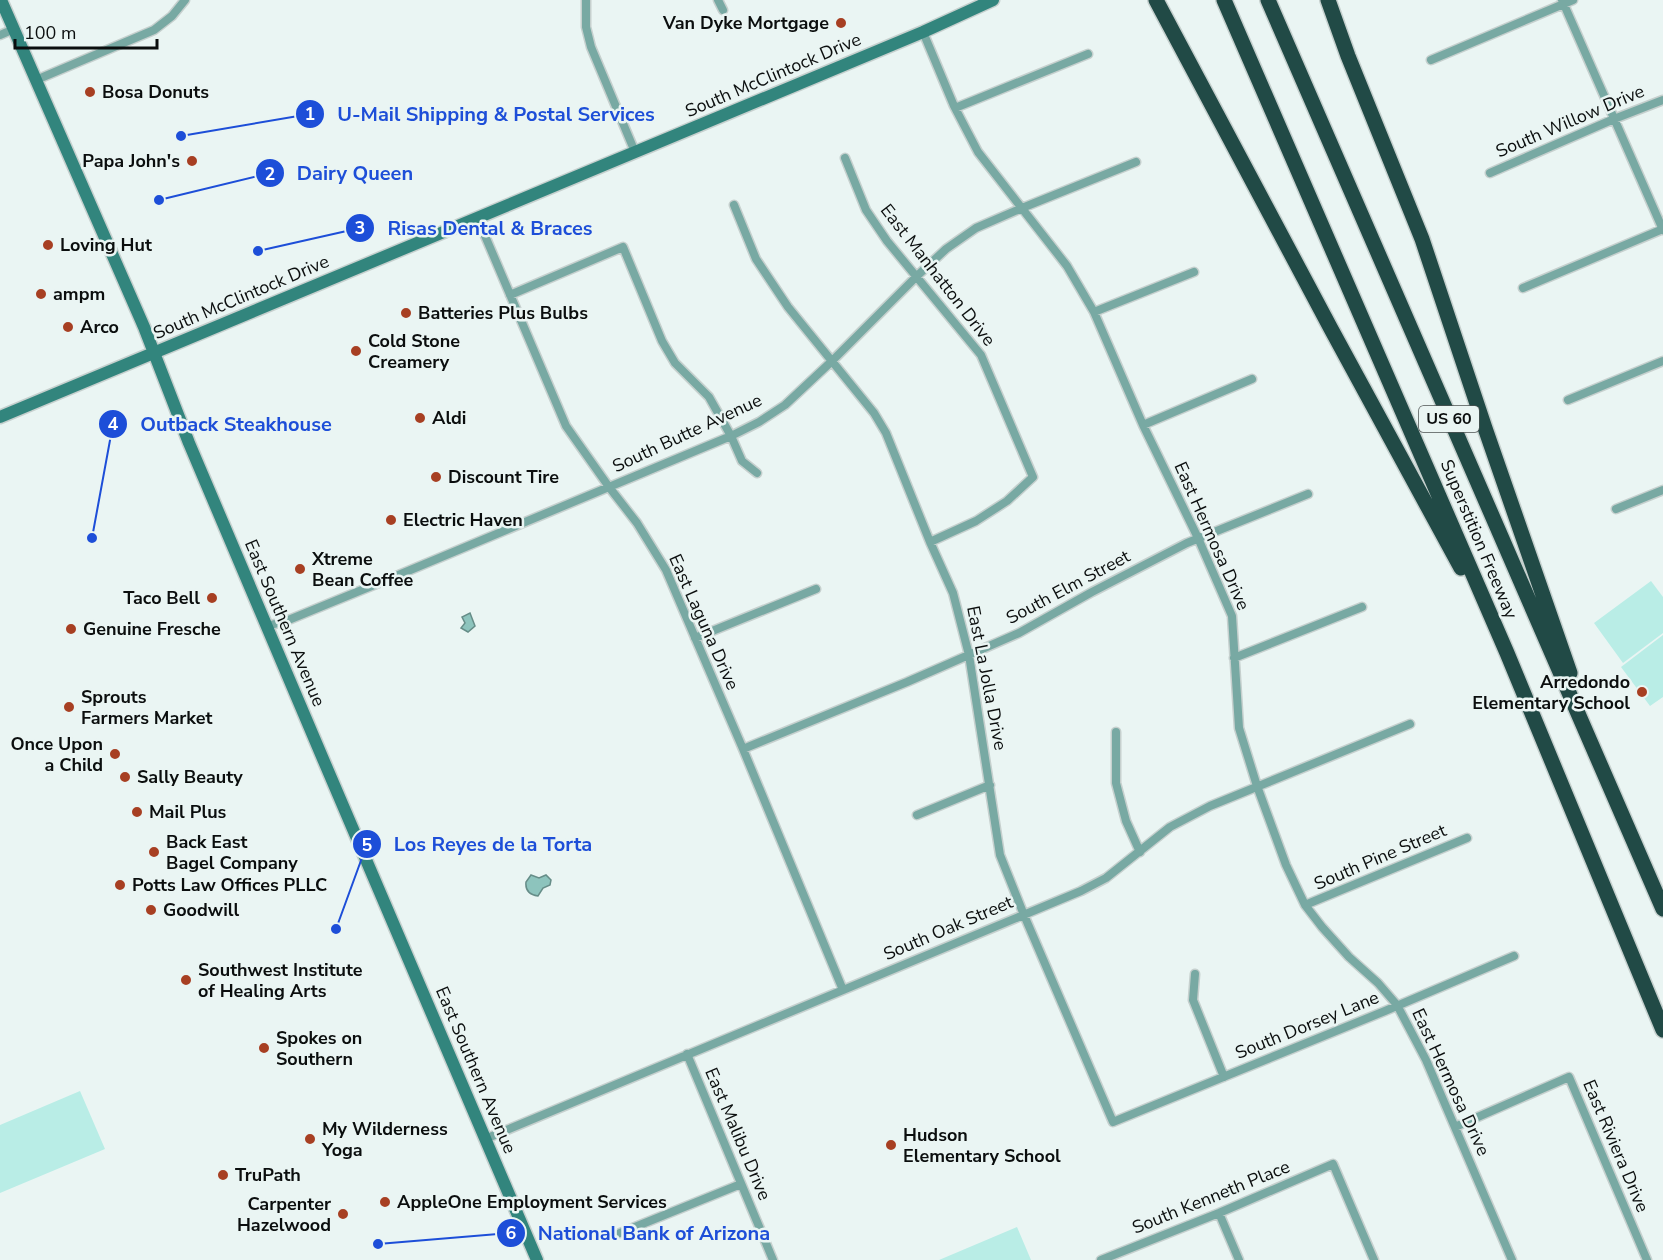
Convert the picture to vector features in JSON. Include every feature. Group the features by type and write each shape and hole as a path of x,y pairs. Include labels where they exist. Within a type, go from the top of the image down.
{"highway":[{"path":"1156,0 1324,318 1507,653"},
{"name":"Superstition Freeway","path":"1224,0 1507,653 1663,1030"},
{"name":"Superstition Freeway","path":"1270,0 1663,909"},
{"path":"1328,0 1348,56 1422,239 1605,778"}],"main road":[{"name":"East Southern Avenue","path":"1,0 537,1260"},
{"name":"South McClintock Drive","path":"0,417 923,32 993,0"}],"street":[{"path":"36,80 154,30 172,16 185,0"},
{"path":"586,0 586,27 591,47 635,152"},
{"path":"718,0 723,10"},
{"path":"1431,60 1563,2 1573,0"},
{"path":"1523,288 1663,230 1563,2"},
{"path":"0,34 14,29"},
{"name":"East Hermosa Drive","path":"923,32 955,108 978,152 1067,266 1094,312 1143,425 1198,538 1232,616 1239,728 1286,865 1305,905 1322,927 1397,1005 1426,1060 1512,1260"},
{"path":"955,108 1088,54"},
{"name":"South Willow Drive","path":"1490,173 1663,100"},
{"name":"East Manhatton Drive","path":"845,158 866,210 887,240 981,355 1033,477 1007,501 976,521 930,542"},
{"name":"South Butte Avenue","path":"267,626 286,621 609,488 759,422 785,405 946,249 976,228 1136,162"},
{"name":"East La Jolla Drive","path":"734,205 756,259 788,307 874,412 886,433 953,593 969,655 1000,855 1113,1122"},
{"name":"East Laguna Drive","path":"477,217 566,426 609,488 637,523 666,570 843,990"},
{"path":"510,295 623,247 662,341 675,363 709,397 742,461 757,473"},
{"path":"1094,312 1194,272"},
{"path":"1568,400 1663,361"},
{"path":"1143,425 1252,379"},
{"path":"1616,509 1663,490"},
{"name":"South Elm Street","path":"742,749 1019,633 1112,581 1198,538 1308,495"},
{"path":"695,638 816,589"},
{"path":"1234,658 1362,607"},
{"name":"South Oak Street","path":"485,1139 1081,891 1106,878 1170,827 1210,806 1410,724"},
{"path":"1116,732 1116,783 1126,821 1140,852"},
{"path":"917,815 990,785"},
{"name":"South Pine Street","path":"1305,905 1467,838"},
{"name":"South Dorsey Lane","path":"1113,1122 1514,956"},
{"path":"1195,974 1193,1000 1224,1077"},
{"name":"East Malibu Drive","path":"687,1054 773,1260"},
{"name":"East Riviera Drive","path":"1455,1127 1569,1077 1647,1260"},
{"name":"South Kenneth Place","path":"1101,1260 1333,1164 1374,1260"},
{"path":"620,1233 741,1184"},
{"path":"1219,1213 1239,1260"}],"shaded area":[{"path":"1651,581 1663,597 1663,633 1623,663 1594,623"},
{"path":"470,613 475,626 468,632 461,628 465,623 462,617"},
{"path":"1663,635 1663,697 1650,706 1621,667"},
{"path":"531,875 539,878 546,875 551,880 550,885 543,888 538,896 531,894 526,888 526,882"},
{"path":"80,1091 105,1149 0,1193 0,1125"},
{"path":"1017,1227 1031,1260 939,1260"}],"place":[{"name":"Van Dyke Mortgage","path":"841,23"},
{"name":"Bosa Donuts","path":"90,92"},
{"name":"U-Mail Shipping & Postal Services","path":"181,136"},
{"name":"Papa John's","path":"192,161"},
{"name":"Dairy Queen","path":"159,200"},
{"name":"Loving Hut","path":"48,245"},
{"name":"Risas Dental & Braces","path":"258,251"},
{"name":"ampm","path":"41,294"},
{"name":"Batteries Plus Bulbs","path":"406,313"},
{"name":"Arco","path":"68,327"},
{"name":"Cold Stone Creamery","path":"356,351"},
{"name":"Aldi","path":"420,418"},
{"name":"Discount Tire","path":"436,477"},
{"name":"Electric Haven","path":"391,520"},
{"name":"Outback Steakhouse","path":"92,538"},
{"name":"Xtreme Bean Coffee","path":"300,569"},
{"name":"Taco Bell","path":"212,598"},
{"name":"Genuine Fresche","path":"71,629"},
{"name":"Arredondo Elementary School","path":"1642,692"},
{"name":"Sprouts Farmers Market","path":"69,707"},
{"name":"Once Upon a Child","path":"115,754"},
{"name":"Sally Beauty","path":"125,777"},
{"name":"Mail Plus","path":"137,812"},
{"name":"Back East Bagel Company","path":"154,852"},
{"name":"Potts Law Offices PLLC","path":"120,885"},
{"name":"Goodwill","path":"151,910"},
{"name":"Los Reyes de la Torta","path":"336,929"},
{"name":"Southwest Institute of Healing Arts","path":"186,980"},
{"name":"Spokes on Southern","path":"264,1048"},
{"name":"My Wilderness Yoga","path":"310,1139"},
{"name":"Hudson Elementary School","path":"891,1145"},
{"name":"TruPath","path":"223,1175"},
{"name":"AppleOne Employment Services","path":"385,1202"},
{"name":"Carpenter Hazelwood","path":"343,1214"},
{"name":"National Bank of Arizona","path":"378,1244"}]}
